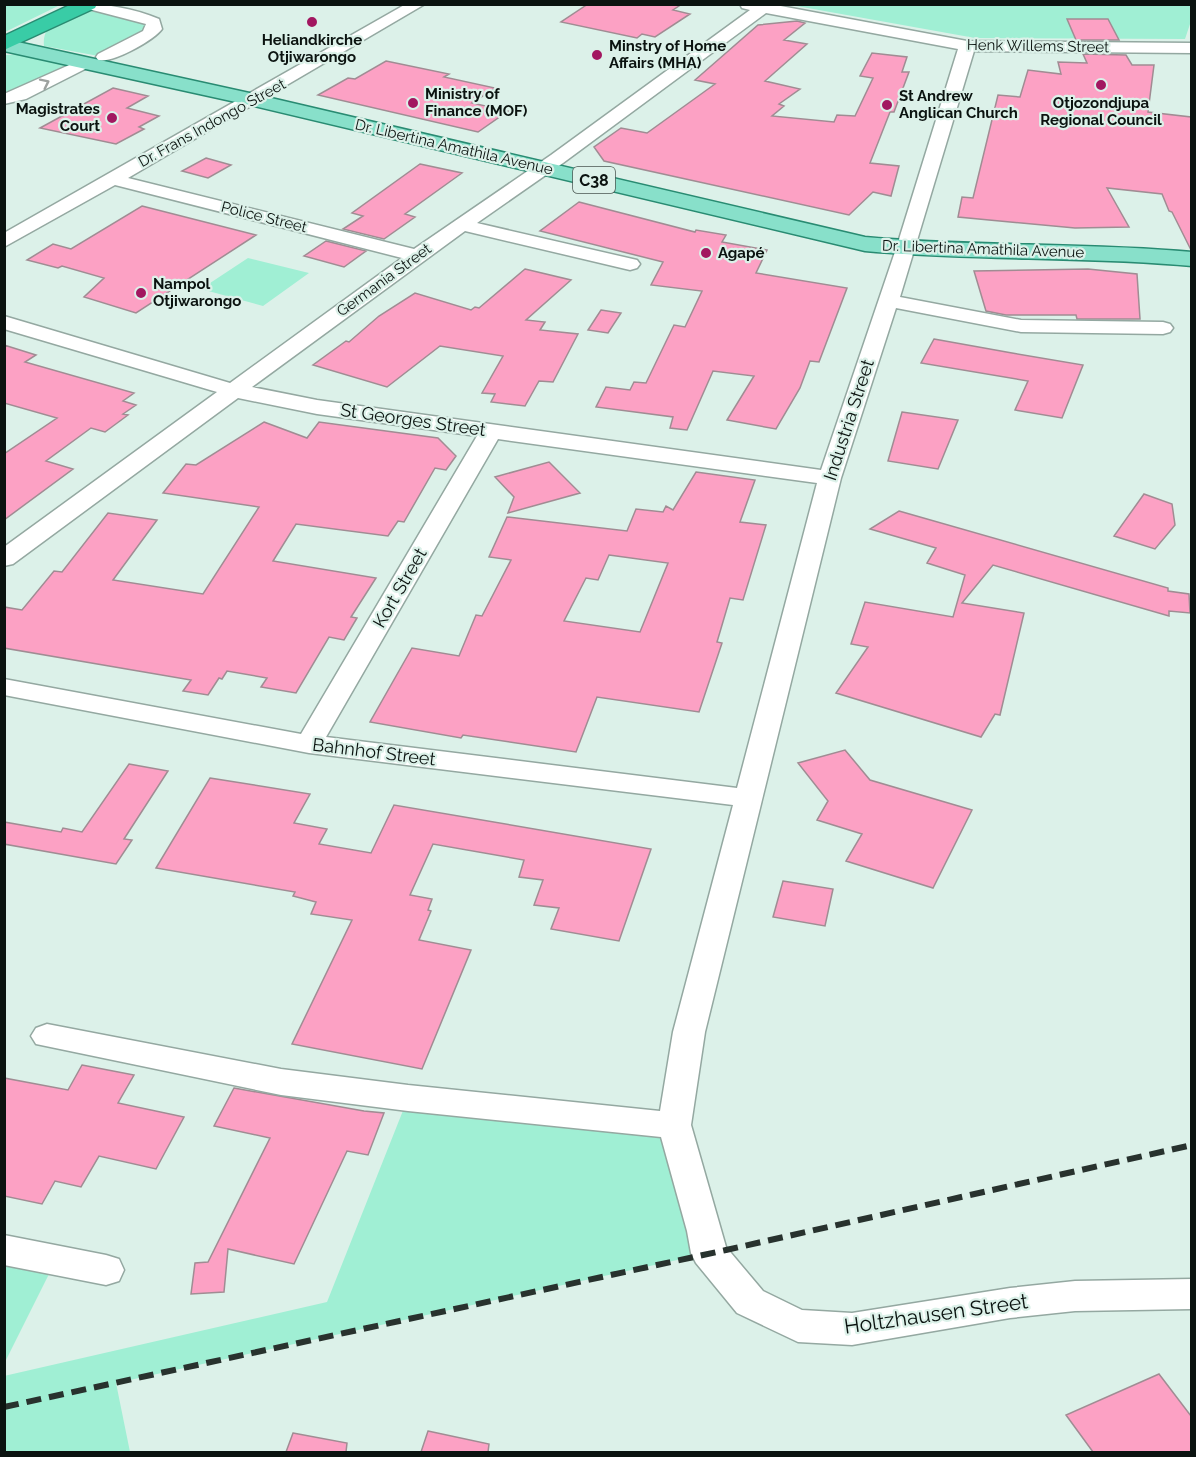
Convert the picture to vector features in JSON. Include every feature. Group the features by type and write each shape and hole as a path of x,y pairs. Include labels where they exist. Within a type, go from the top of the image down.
{"highway":[{"path":"6,42 58,12 87,5"},
{"path":"42,50 44,34 58,12"}],"main road":[{"name":"Dr. Libertina Amathila Avenue","path":"6,42 260,96 550,163 865,244 1088,238 1191,245"},
{"name":"Dr. Libertina Amathila Avenue","path":"908,242 1191,259"}],"street":[{"name":"Dr. Frans Indongo Street","path":"4,241 418,4"},
{"name":"Henk Willems Street","path":"743,4 967,46 1191,48"},
{"path":"4,99 20,95 148,34 154,29 154,22 142,17 87,5"},
{"name":"Germania Street","path":"4,560 232,390 550,163 763,6"},
{"name":"Industria Street","path":"747,798 830,478 908,242 967,46"},
{"name":"Police Street","path":"112,179 417,256"},
{"path":"462,225 630,264"},
{"path":"888,301 936,308 1021,326 1163,328"},
{"name":"St Georges Street","path":"4,322 232,390 317,407 830,478"},
{"name":"Kort Street","path":"309,744 491,431"},
{"name":"Bahnhof Street","path":"4,687 309,744 747,798"},
{"name":"Holtzhausen Street","path":"747,798 689,1032 674,1125 705,1231 709,1253 750,1302 798,1326 852,1329 1010,1303 1075,1296 1191,1294"},
{"path":"47,1036 281,1082 408,1098 674,1125"},
{"path":"4,1250 106,1269"}],"green space":[{"path":"5,4 60,4 60,5 5,32"},
{"path":"1191,4 1192,18 1185,39 975,38 791,5"},
{"path":"87,5 142,17 154,29 104,57 44,46 44,37 52,25"},
{"path":"40,53 85,63 5,99 5,55"},
{"path":"248,258 309,273 263,306 201,289"},
{"path":"408,1098 674,1125 709,1253 116,1383 130,1452 5,1452 4,1376 327,1302"},
{"path":"5,1250 56,1260 5,1362"}],"building":[{"path":"588,4 682,4 673,10 690,14 655,37 642,34 637,38 561,22"},
{"path":"1067,19 1108,19 1119,40 1076,40"},
{"path":"797,21 805,23 784,40 807,44 765,81 800,89 779,104 784,106 772,116 834,122 837,115 855,116 873,78 860,76 872,53 907,57 902,72 909,72 894,112 890,112 870,163 899,166 891,196 873,192 849,215 604,161 594,147 621,128 647,133 715,84 695,80 758,25"},
{"path":"1083,54 1126,55 1132,65 1154,65 1148,112 1191,117 1191,250 1162,194 1107,188 1129,227 1075,228 958,217 962,197 973,198 998,95 1020,97 1028,70 1061,74 1058,62 1087,63"},
{"name":"Ministry of Finance (MOF)","path":"386,61 449,74 444,77 495,88 472,103 508,111 478,132 318,95 348,78 355,79"},
{"path":"113,88 148,96 127,108 159,116 139,127 144,129 116,144 40,128"},
{"path":"206,158 231,165 208,178 182,171"},
{"path":"420,164 462,173 405,214 415,217 384,239 343,229 363,216 352,213"},
{"path":"579,202 695,232 696,230 726,235 722,242 767,250 756,273 847,288 819,362 810,361 800,388 776,429 727,420 754,376 713,371 687,430 670,428 673,417 596,407 606,387 630,390 634,382 646,383 674,325 685,327 702,291 651,285 663,262 540,231"},
{"path":"142,206 256,235 136,313 84,297 104,278 62,266 58,268 27,260 53,244 71,249"},
{"path":"326,241 366,251 344,267 304,256"},
{"path":"525,269 571,280 526,320 545,322 540,330 578,334 553,382 539,381 525,406 491,402 495,394 482,393 503,356 440,346 387,387 313,365 346,341 349,342 379,316 415,293 471,310 475,307 479,308"},
{"path":"1088,269 1137,274 1140,319 1077,319 1076,315 1006,315 986,311 974,271"},
{"path":"601,310 621,313 608,333 588,330"},
{"path":"934,339 1083,365 1062,418 1015,410 1028,381 921,363"},
{"path":"4,345 36,355 25,362 134,393 123,401 136,405 123,414 128,415 105,432 91,428 46,461 73,469 4,520 4,454 57,418 4,403"},
{"path":"902,412 958,420 938,469 888,461"},
{"path":"264,422 307,438 319,422 438,438 456,456 446,470 435,468 404,522 398,521 388,536 296,524 273,561 376,578 351,617 357,618 344,640 329,637 296,693 261,687 267,678 227,671 222,679 219,678 208,695 183,691 191,680 4,648 4,607 22,610 54,571 62,572 108,513 157,520 113,580 203,594 259,507 163,493 186,464 196,465"},
{"path":"549,462 580,493 508,513 514,497 495,477"},
{"path":"696,472 755,480 740,522 766,525 743,600 730,598 717,642 722,643 699,712 597,697 576,752 463,735 461,738 370,722 412,648 459,656 476,615 482,616 511,560 489,557 507,517 627,531 636,509 663,512 666,506 673,510","holes":["609,555 668,563 640,632 564,621 586,578 598,580"]},
{"path":"1144,494 1172,504 1175,525 1155,549 1114,536"},
{"path":"899,511 1168,588 1168,591 1189,594 1190,613 1169,611 1169,616 993,565 962,603 1024,613 1000,715 995,714 981,737 836,693 868,647 851,644 865,602 953,617 965,575 927,563 936,548 870,529"},
{"path":"845,750 870,780 972,810 933,888 846,861 862,834 817,820 828,801 798,763"},
{"path":"129,764 168,771 124,839 132,840 116,864 4,844 4,822 61,832 63,828 82,832"},
{"path":"210,778 310,794 294,823 327,829 319,844 371,853 394,805 651,849 619,941 551,929 559,908 534,905 543,880 519,877 524,860 433,844 410,895 432,899 428,910 431,911 419,940 471,950 422,1069 292,1044 352,920 311,914 316,902 293,896 295,892 156,868"},
{"path":"783,881 833,889 825,926 773,917"},
{"path":"82,1065 134,1075 118,1103 184,1117 156,1169 99,1156 81,1187 55,1181 42,1204 4,1196 4,1078 68,1090"},
{"path":"234,1088 384,1113 368,1155 347,1151 294,1264 228,1249 224,1292 191,1294 195,1263 208,1262 270,1138 214,1126"},
{"path":"1159,1374 1191,1416 1191,1452 1093,1452 1066,1415"},
{"path":"428,1431 489,1444 488,1452 421,1452"},
{"path":"293,1433 347,1443 346,1452 286,1452"}],"railway":[{"path":"4,1407 726,1250 1192,1145"}],"place":[{"name":"Heliandkirche Otjiwarongo","path":"312,22"},
{"name":"Minstry of Home Affairs (MHA)","path":"597,55"},
{"name":"Otjozondjupa Regional Council","path":"1101,85"},
{"name":"Ministry of Finance (MOF)","path":"413,103"},
{"name":"St Andrew Anglican Church","path":"887,105"},
{"name":"Magistrates Court","path":"112,118"},
{"name":"Agapé","path":"706,253"},
{"name":"Nampol Otjiwarongo","path":"141,293"}]}
